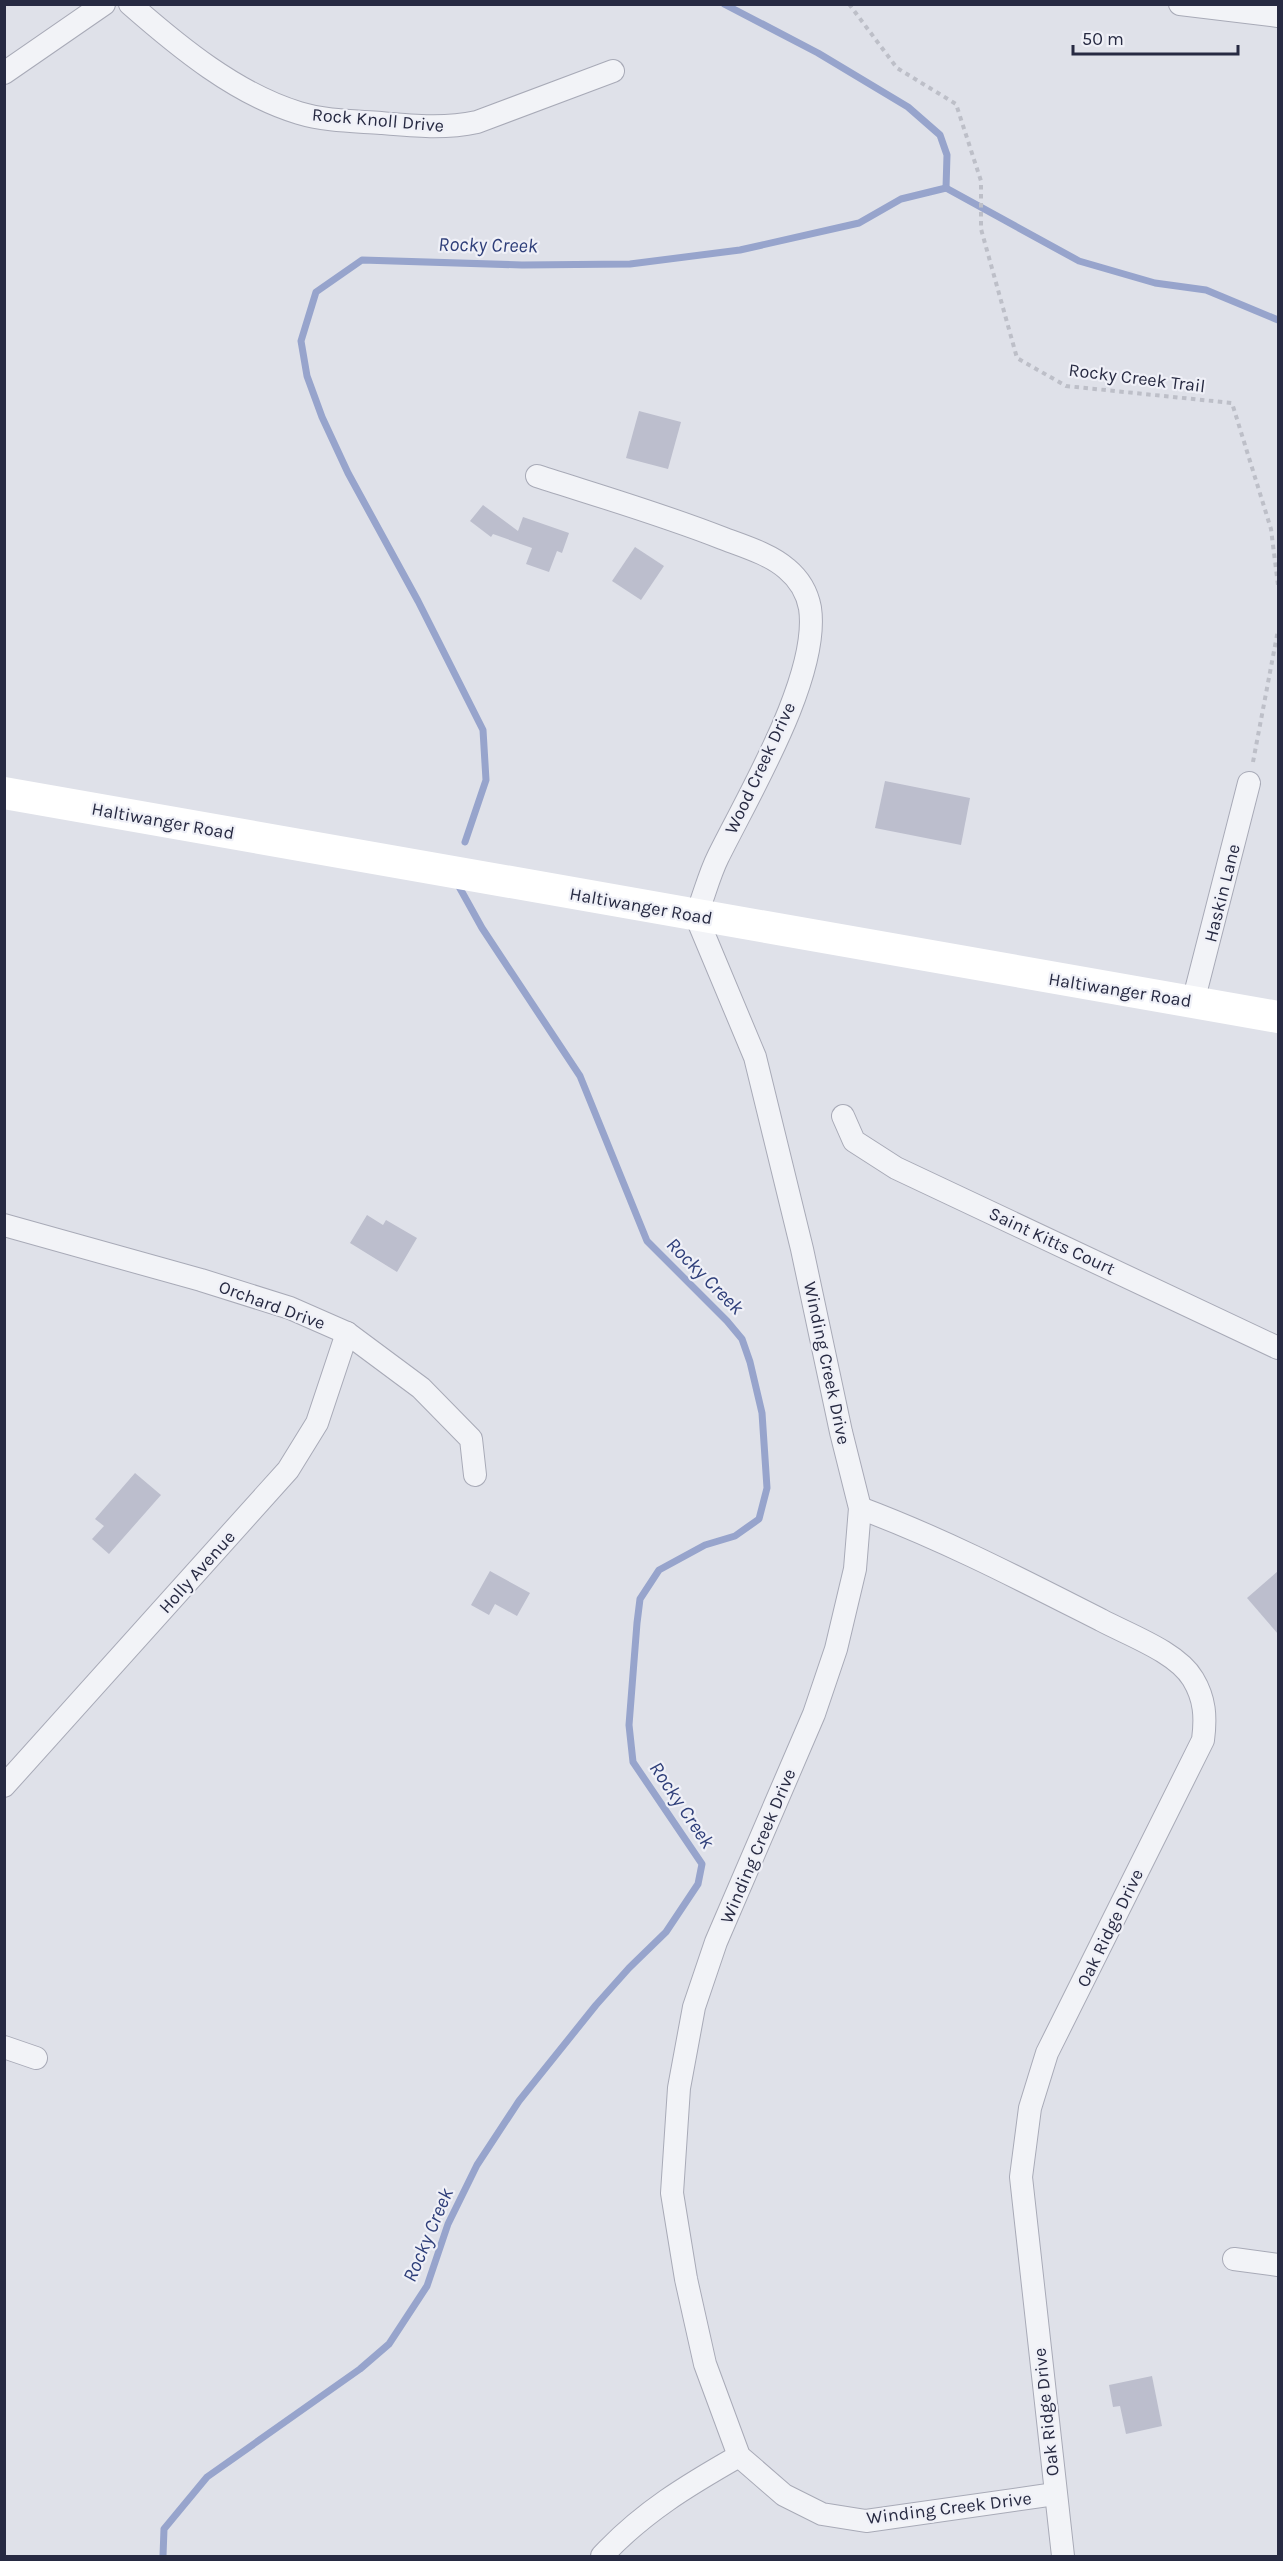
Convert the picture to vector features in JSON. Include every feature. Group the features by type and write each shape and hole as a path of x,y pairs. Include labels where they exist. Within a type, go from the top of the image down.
{"street":[{"path":"4,73 104,4"},
{"name":"Rock Knoll Drive","path":"130,4 169,38 230,80 279,106 321,118 431,128 462,126 613,71"},
{"path":"1180,4 1278,16"},
{"name":"Wood Creek Drive","path":"537,476 676,520 769,558 786,568 798,580 806,594 810,608 810,631 799,682 774,747 717,860 696,916"},
{"name":"Haskin Lane","path":"1194,1002 1249,783"},
{"name":"Haltiwanger Road","path":"4,793 1278,1017"},
{"name":"Winding Creek Drive","path":"696,916 755,1057 802,1250 841,1432 860,1508 855,1569 836,1649 814,1714 716,1942 694,2007 679,2088 672,2193 686,2279 705,2364 739,2456 793,2500 822,2514 866,2521 1055,2494"},
{"name":"Saint Kitts Court","path":"843,1116 854,1141 896,1168 1278,1348"},
{"name":"Orchard Drive","path":"4,1225 268,1301 290,1308 347,1334 421,1388 471,1439 475,1475"},
{"name":"Holly Avenue","path":"4,1786 288,1470 317,1423 347,1334"},
{"name":"Oak Ridge Drive","path":"860,1508 908,1526 1042,1590 1174,1658 1193,1678 1207,1715 1203,1740 1047,2054 1030,2108 1021,2177 1063,2556"},
{"path":"4,2048 36,2058"},
{"path":"1234,2259 1278,2265"},
{"path":"602,2556 626,2530 647,2513 683,2488 739,2456"}],"path":[{"name":"Rocky Creek Trail","path":"849,4 897,68 956,104 981,181 981,229 1017,358 1066,386 1232,403 1271,529 1278,585"},
{"path":"1249,783 1278,630"}],"building":[{"path":"639,411 681,422 668,469 626,458"},
{"path":"483,505 518,531 523,517 569,533 562,553 557,551 549,572 526,564 532,548 493,534 491,537 470,521"},
{"path":"635,547 664,566 641,600 612,581"},
{"path":"885,781 970,798 961,845 875,828"},
{"path":"367,1215 383,1225 386,1220 417,1238 397,1272 350,1243"},
{"path":"135,1473 161,1495 109,1554 92,1539 104,1526 95,1519"},
{"path":"490,1571 530,1593 517,1616 495,1604 489,1615 471,1605"},
{"path":"1278,1571 1278,1634 1247,1598"},
{"path":"1152,2376 1162,2426 1126,2434 1120,2406 1113,2407 1109,2385"}],"waterway":[{"name":"Rocky Creek","path":"724,4 818,53 908,107 940,135 947,155 946,188"},
{"path":"946,188 1079,261 1155,283 1206,290 1278,320"},
{"name":"Rocky Creek","path":"465,842 486,780 483,730 418,601 348,473 322,417 307,376 301,341 316,292 362,260 522,265 630,264 740,250 859,223 901,199 946,188"},
{"name":"Rocky Creek","path":"163,2556 164,2529 207,2477 360,2369 389,2344 427,2286 448,2224 477,2165 519,2101 596,2005 666,1932 698,1884 702,1864 633,1762 629,1725 637,1623 640,1599 659,1570 705,1545 735,1536 759,1519 767,1488 762,1413 750,1362 742,1339 727,1321 647,1241 580,1076 482,928 457,883"}]}
